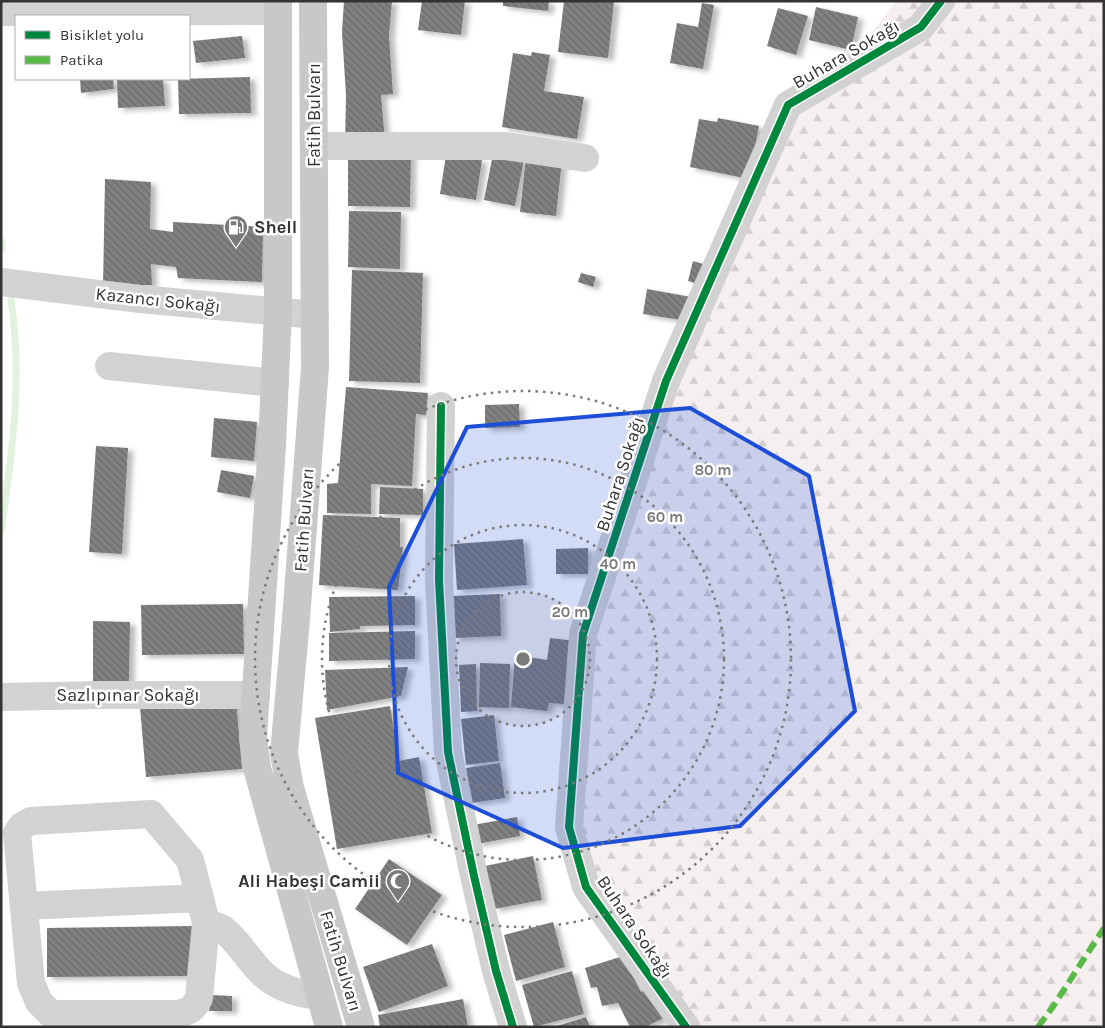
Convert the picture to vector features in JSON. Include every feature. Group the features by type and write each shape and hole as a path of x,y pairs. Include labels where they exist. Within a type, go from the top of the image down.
{"main road":[{"name":"Fatih Bulvarı","path":"313,1 315,367 284,753 290,788 361,1027"},
{"name":"Fatih Bulvarı","path":"277,6 278,311 253,737 257,768 329,1027"}],"street":[{"name":"Buhara Sokağı","path":"686,1027 586,887 569,827 583,634 666,381 788,105 921,27 941,1"},
{"path":"1,12 277,6"},
{"path":"314,146 505,146 585,158"},
{"name":"Kazancı Sokağı","path":"1,282 140,300 315,315"},
{"path":"109,366 274,383"},
{"path":"441,406 439,580 448,752 496,971 514,1027"},
{"name":"Sazlıpınar Sokağı","path":"1,697 256,695"},
{"path":"151,814 190,860 203,910 199,998 192,1009 185,1013 177,1014 51,1014 39,1002 31,984 17,833 22,826 31,821 151,814"},
{"path":"24,906 203,910 223,929 263,974 273,982 288,990 320,996"}],"highlighted area":[{"path":"690,408 809,476 855,711 740,826 563,848 398,773 389,587 467,427"}],"green space":[{"path":"896,1 1104,1 1104,1027 685,1027 558,836 571,636 790,92 864,43"}],"building":[{"path":"344,1 392,1 389,36 393,94 381,95 385,141 345,144 346,95 342,32"},
{"path":"422,1 465,1 461,35 418,30"},
{"path":"503,1 549,1 548,11 503,6"},
{"path":"564,1 614,1 608,58 558,52"},
{"path":"702,3 714,5 703,69 670,63 677,23 698,27"},
{"path":"816,7 858,17 851,50 809,40"},
{"path":"778,8 808,16 796,55 767,46"},
{"path":"242,36 245,58 196,63 193,41"},
{"path":"532,52 550,55 544,91 584,97 577,139 502,127 513,53 531,56"},
{"path":"250,77 251,113 179,114 178,80"},
{"path":"80,80 113,80 114,89 81,93"},
{"path":"117,80 163,80 165,106 118,108"},
{"path":"718,118 759,126 749,179 690,167 699,119 717,122"},
{"path":"348,152 411,153 410,207 348,206"},
{"path":"493,154 524,160 515,206 484,200"},
{"path":"446,155 482,160 476,200 440,194"},
{"path":"526,157 562,161 556,216 520,212"},
{"path":"105,179 151,182 150,229 173,232 173,222 263,227 262,282 178,278 176,267 151,264 152,285 103,286"},
{"path":"349,211 401,212 400,269 348,267"},
{"path":"693,261 703,264 698,284 688,281"},
{"path":"352,270 423,273 420,383 349,381"},
{"path":"581,273 596,277 593,287 578,282"},
{"path":"647,289 691,297 687,321 643,314"},
{"path":"346,387 428,393 426,415 416,414 412,486 371,484 371,514 327,513 327,484 338,483"},
{"path":"519,404 520,427 485,428 485,405"},
{"path":"214,418 257,422 254,461 211,457"},
{"path":"96,446 128,448 122,554 89,552"},
{"path":"221,470 254,476 250,498 217,492"},
{"path":"380,487 423,489 423,515 379,514"},
{"path":"323,515 400,518 400,547 403,547 398,590 319,585"},
{"path":"523,539 527,585 457,590 454,544"},
{"path":"588,548 588,574 556,574 556,549"},
{"path":"500,594 501,636 454,638 452,596"},
{"path":"415,596 415,625 360,626 360,629 330,632 329,597"},
{"path":"243,604 244,654 142,655 141,605"},
{"path":"93,621 130,622 129,684 93,684"},
{"path":"415,631 415,659 329,661 329,633"},
{"path":"550,638 576,641 565,704 549,703 547,711 511,707 515,655 547,660"},
{"path":"480,663 510,664 509,708 479,707"},
{"path":"476,664 477,711 461,712 459,665"},
{"path":"408,667 401,696 327,710 325,670"},
{"path":"236,699 242,769 146,777 140,707"},
{"path":"390,706 399,761 419,757 432,833 337,849 315,718"},
{"path":"494,715 499,761 466,765 461,719"},
{"path":"500,763 505,798 472,803 466,768"},
{"path":"517,817 520,836 477,844 473,825"},
{"path":"533,856 542,900 494,909 485,866"},
{"name":"Ali Habeşi Camii","path":"389,859 442,895 407,945 355,909"},
{"path":"553,922 565,967 516,981 504,935"},
{"path":"192,926 193,976 47,977 47,928"},
{"path":"432,944 448,986 379,1012 363,967"},
{"path":"623,956 641,992 652,987 666,1017 645,1027 630,1027 618,1003 602,1006 597,987 591,988 585,968"},
{"path":"572,971 584,1014 534,1027 522,985"},
{"path":"210,995 232,996 232,1011 209,1011"},
{"path":"463,999 468,1027 380,1027 378,1015"},
{"path":"586,1017 590,1027 557,1027 557,1026"}],"waterway":[{"path":"1,241 2,249"},
{"path":"1,531 15,416 16,358 11,300"}],"marked path":[{"path":"1038,1027 1104,928"}],"cycle path":[{"path":"686,1027 586,887 569,827 583,634 666,381 788,105 921,27 941,1"},
{"path":"441,406 439,580 448,752 496,971 513,1027"}],"place":[{"name":"Shell","path":"236,248"},
{"name":"Ali Habeşi Camii","path":"398,902"}]}
